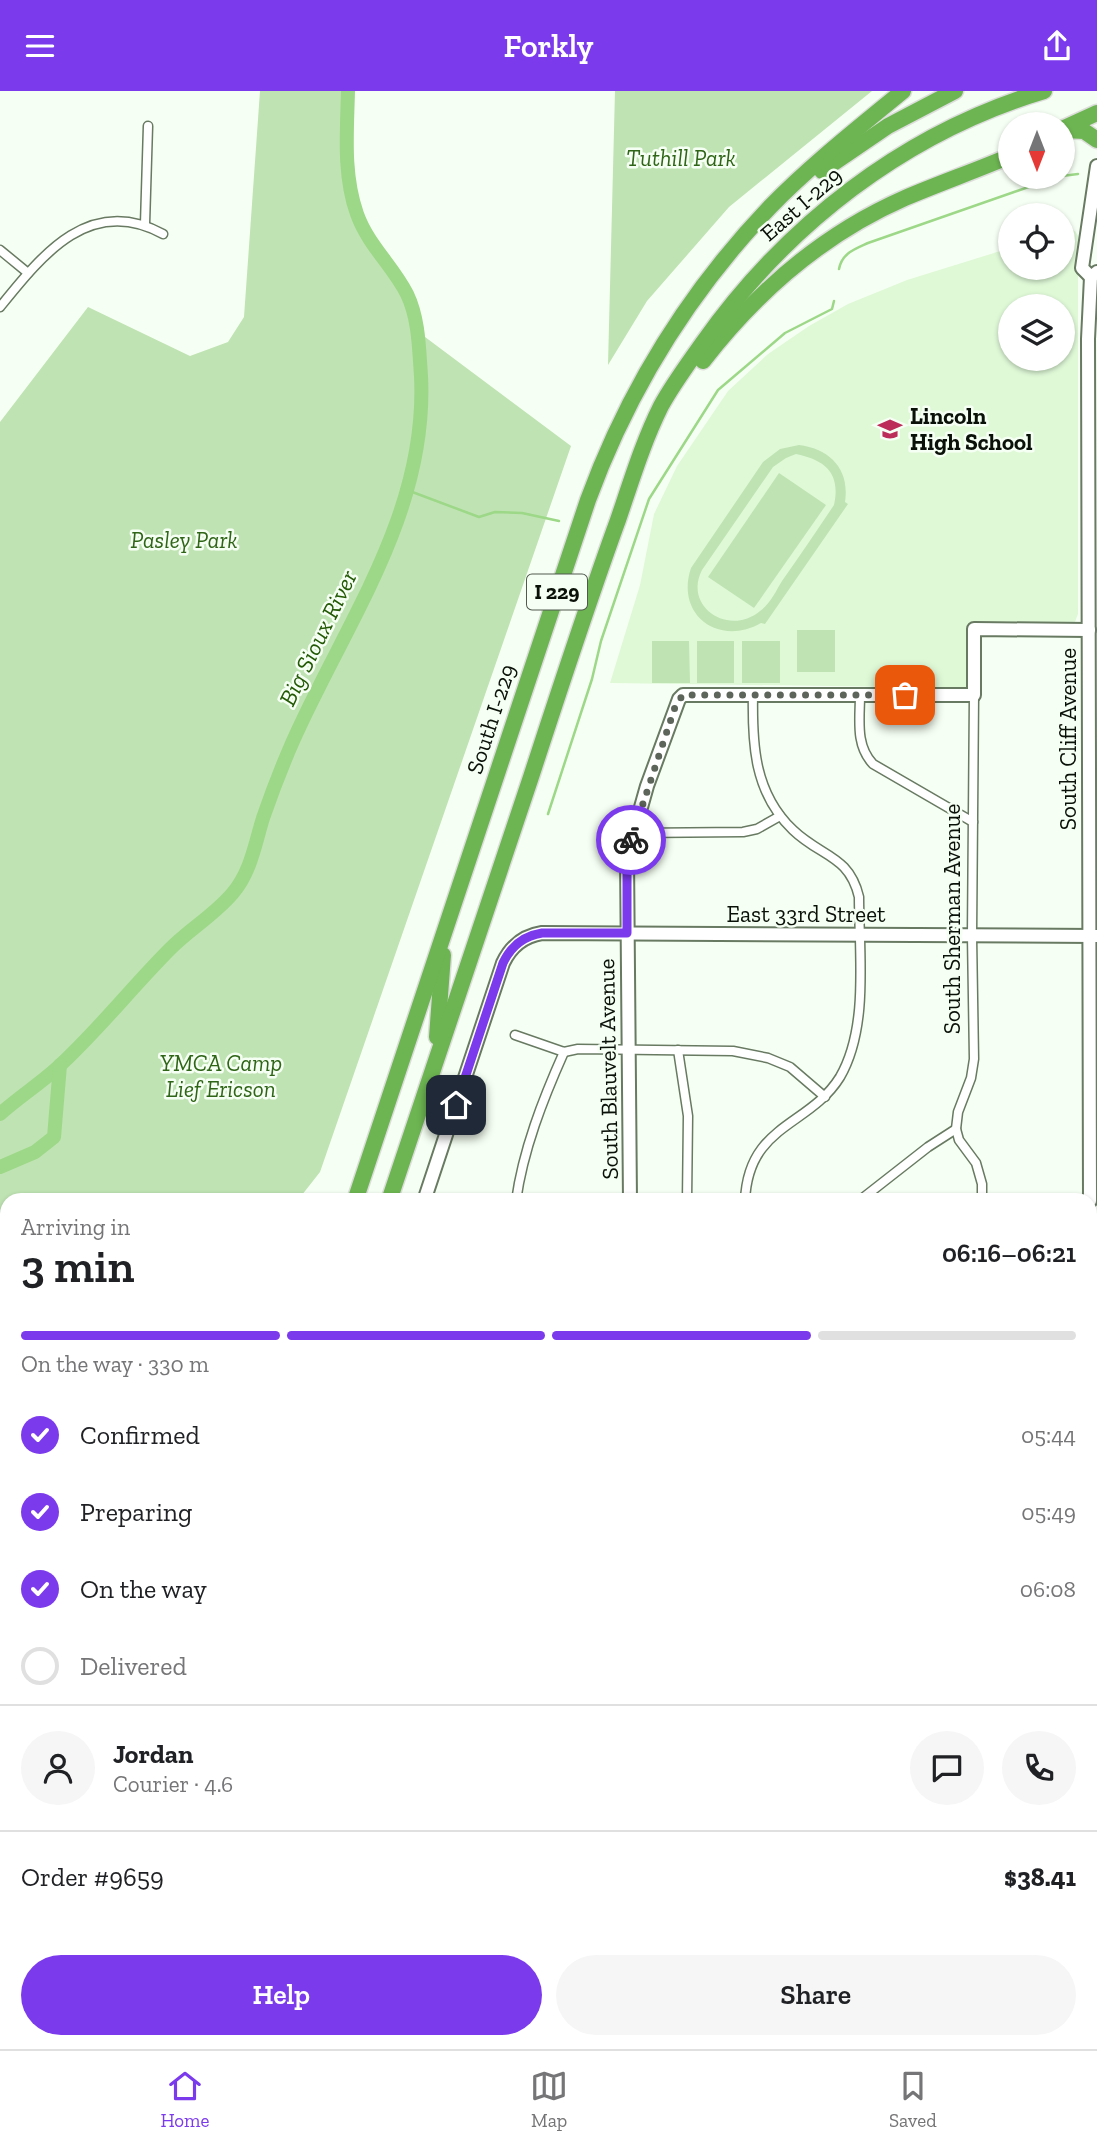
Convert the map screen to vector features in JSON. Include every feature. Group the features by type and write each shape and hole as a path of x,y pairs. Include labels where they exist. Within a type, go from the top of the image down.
{"highway":[{"path":"715,273 771,207 862,124 903,91"},
{"name":"East I-229","path":"715,273 760,226 825,169 888,126 955,91"},
{"name":"East I-229","path":"652,426 670,389 722,316 790,239 866,178 909,150 994,109 1044,91"},
{"path":"1075,123 1097,113"},
{"path":"1075,130 1084,131 1097,140"},
{"path":"652,426 747,308 800,260 836,234 905,198 998,161"},
{"name":"South I-229","path":"356,1193 603,457 628,403 656,353 687,306 715,273"},
{"name":"I 229","path":"391,1193 598,575 652,426"},
{"path":"435,1061 445,932"}],"main road":[{"name":"South Cliff Avenue","path":"1090,1193 1093,720 1089,630 1093,587 1094,281 1082,268 1097,166"},
{"name":"South Sherman Avenue","path":"974,695 974,629 1089,630"},
{"path":"752,694 974,695"},
{"name":"South Blauvelt Avenue","path":"630,1193 627,857 676,704 683,695 752,694"},
{"name":"East 33rd Street","path":"427,1193 503,963 517,943 531,935 627,933 1093,936"}],"street":[{"path":"145,224 148,125"},
{"path":"0,307 53,246 90,225 128,221 145,224 163,234"},
{"path":"0,250 28,273"},
{"path":"746,1193 749,1176 764,1145 782,1127 825,1097 839,1077 851,1054 859,1024 859,897 854,879 845,866 810,845 780,816 756,766 752,745 752,694"},
{"path":"860,695 860,739 873,764 973,822"},
{"name":"South Sherman Avenue","path":"956,1129 958,1112 971,1078 974,1059 974,695"},
{"path":"634,833 743,832 757,829 780,816"},
{"path":"515,1035 564,1052 578,1049 678,1049 733,1051 768,1058 790,1067 825,1097"},
{"path":"678,1049 688,1116 687,1193"},
{"path":"518,1193 527,1151 564,1052"},
{"path":"869,1193 928,1147 956,1129 959,1139 976,1163 982,1193"}],"shaded area":[{"name":"Lincoln High School","path":"1075,231 1078,236 1078,614 1075,622 969,623 968,688 610,683 640,585 654,514 677,466 728,391 768,354 809,326 848,304 907,280 998,252 998,280 1075,280"}],"green space":[{"path":"260,91 348,91 346,148 351,194 366,236 408,295 417,331 571,446 320,1172 304,1193 0,1193 0,422 88,307 190,356 228,342 244,317"},
{"name":"Tuthill Park","path":"615,91 872,91 729,207 647,301 608,365"},
{"path":"799,445 828,456 841,471 846,490 845,502 848,504 765,624 730,631 716,629 704,622 689,600 691,568 763,462 780,449","holes":["796,454 823,464 833,476 836,494 834,505 764,608 748,618 735,621 712,614 699,596 698,583 702,570 773,467"]},
{"path":"779,473 826,505 754,608 708,577"},
{"path":"797,630 835,630 835,672 797,672"},
{"path":"652,641 689,641 690,683 652,683"},
{"path":"697,641 734,641 734,683 697,683"},
{"path":"742,641 780,641 780,683 742,683"}],"waterway":[{"name":"Big Sioux River","path":"0,1114 71,1055 170,949 232,894 252,857 266,808 293,741 380,565 398,520 411,474 420,426 418,334 407,294 367,236 357,214 347,153 348,91"},
{"path":"839,269 846,255 868,243 1023,189"},
{"path":"548,814 592,679 601,641 649,499 718,390 785,333 832,309 834,301"},
{"path":"407,490 479,517 495,512 522,513 559,521"},
{"path":"0,1167 35,1152 54,1137 60,1065"}],"way so far":[{"path":"631,840 676,704 683,695 905,695"}],"place":[{"name":"Lincoln High School","path":"890,429"}],"route":[{"path":"456,1105 503,963 512,948 531,935 542,933 627,933 627,857 631,840"}],"park label":[{"name":"Pasley Park","path":"184,540"},
{"name":"YMCA Camp Lief Ericson","path":"221,1076"}]}
